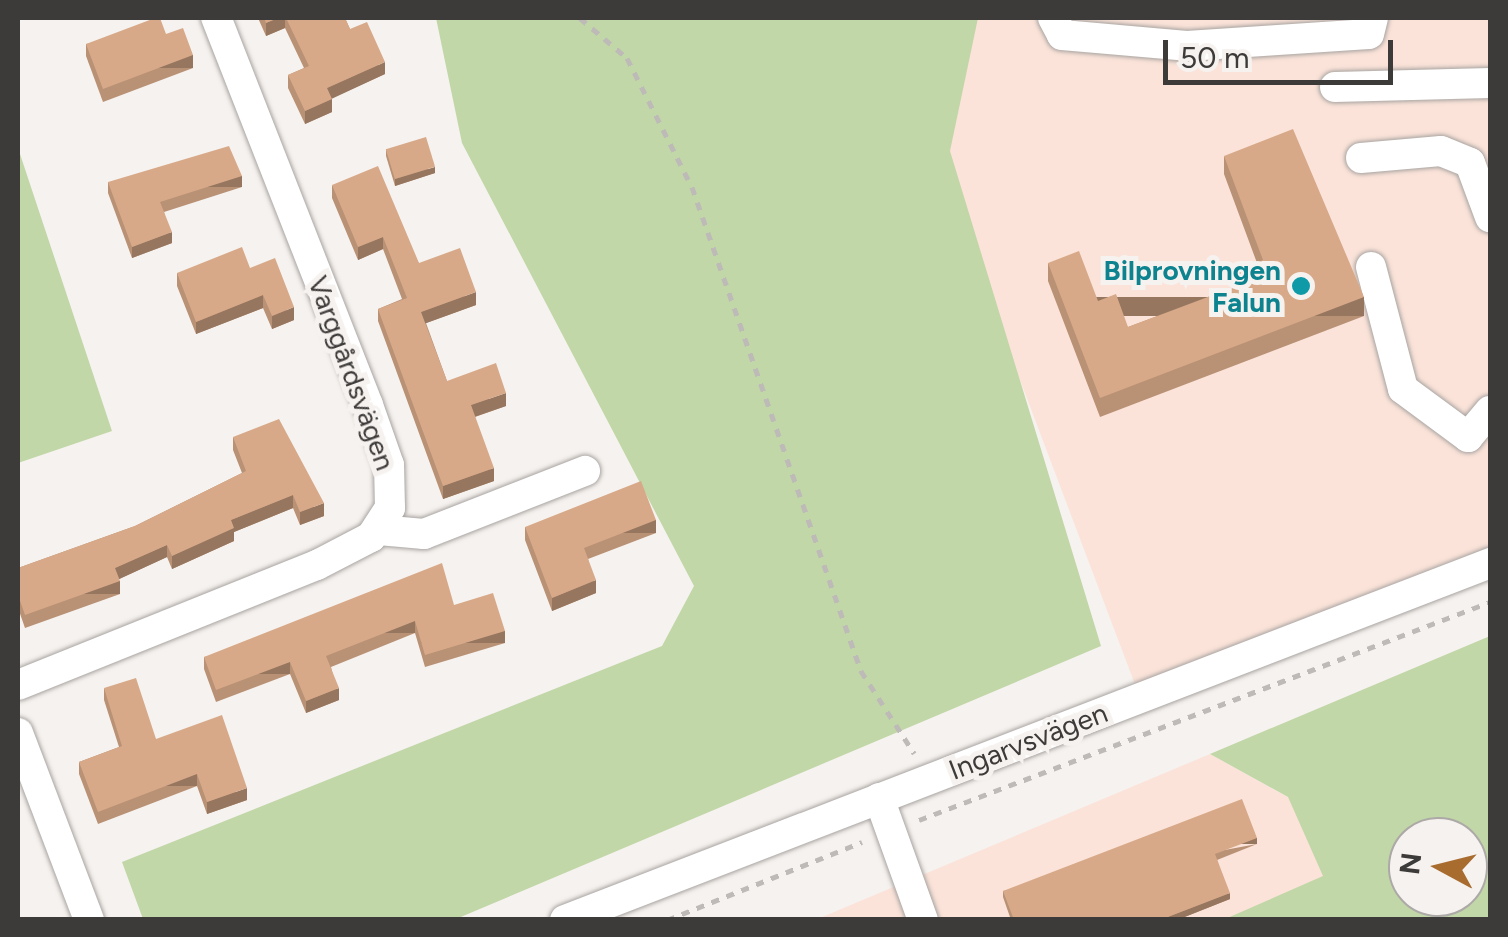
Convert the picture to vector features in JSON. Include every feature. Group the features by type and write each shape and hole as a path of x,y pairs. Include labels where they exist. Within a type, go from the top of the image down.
{"street":[{"name":"Varggårdsvägen","path":"216,18 389,465 390,508 379,530"},
{"path":"1053,18 1062,35 1187,46 1369,34 1372,18"},
{"path":"1335,87 1490,83"},
{"path":"1362,158 1441,151 1470,164 1490,217"},
{"path":"1371,267 1403,389 1479,433 1490,411"},
{"path":"18,685 317,565 379,530 424,534 585,471"},
{"name":"Ingarvsvägen","path":"566,920 1490,563"},
{"path":"18,733 90,920"},
{"path":"879,798 923,920"}],"path":[{"path":"580,18 626,58 692,187 860,671 930,778"},
{"path":"667,920 891,830 1490,602"}],"shaded area":[{"path":"956,18 1490,18 1490,578 1139,695 929,139"},
{"path":"1210,754 1388,853 1388,917 1488,917 1490,909 1490,920 815,920"}],"green space":[{"path":"436,18 978,18 950,151 1101,646 456,919 143,919 122,862 662,646 694,586 462,143"},
{"path":"18,148 112,431 18,463"},
{"path":"1490,636 1490,919 1225,919 1323,876 1288,797 1210,754"}],"building":[{"path":"160,18 166,34 183,28 193,55 103,89 86,44"},
{"path":"286,18 345,18 350,29 367,22 385,62 327,88 332,99 305,111 288,75 309,66"},
{"name":"Bilprovningen Falun","path":"1293,129 1364,297 1100,398 1048,263 1079,251 1098,301 1116,294 1128,327 1237,286 1232,272 1263,260 1224,156"},
{"path":"426,137 435,167 395,179 386,149"},
{"path":"229,146 242,176 160,202 172,232 132,247 108,182"},
{"path":"378,166 419,263 460,248 476,292 421,312 447,381 496,363 506,393 471,405 494,468 443,486 378,309 407,298 383,237 358,247 332,185"},
{"path":"242,247 250,268 275,258 294,307 272,316 263,295 196,322 177,273"},
{"path":"279,419 324,503 300,512 293,495 231,520 234,528 172,556 167,545 115,568 120,581 25,615 18,595 18,568 135,526 246,471 233,437"},
{"path":"641,481 656,520 584,548 596,580 552,598 525,527"},
{"path":"442,563 454,605 493,593 505,631 425,655 415,621 326,656 339,688 306,701 290,662 216,690 204,657"},
{"path":"136,678 156,739 222,715 247,788 207,802 197,774 98,812 79,762 122,746 104,688"},
{"path":"1242,799 1257,838 1215,854 1230,893 1160,920 1014,920 1003,891"}],"place":[{"name":"Bilprovningen Falun","path":"1301,286"}]}
